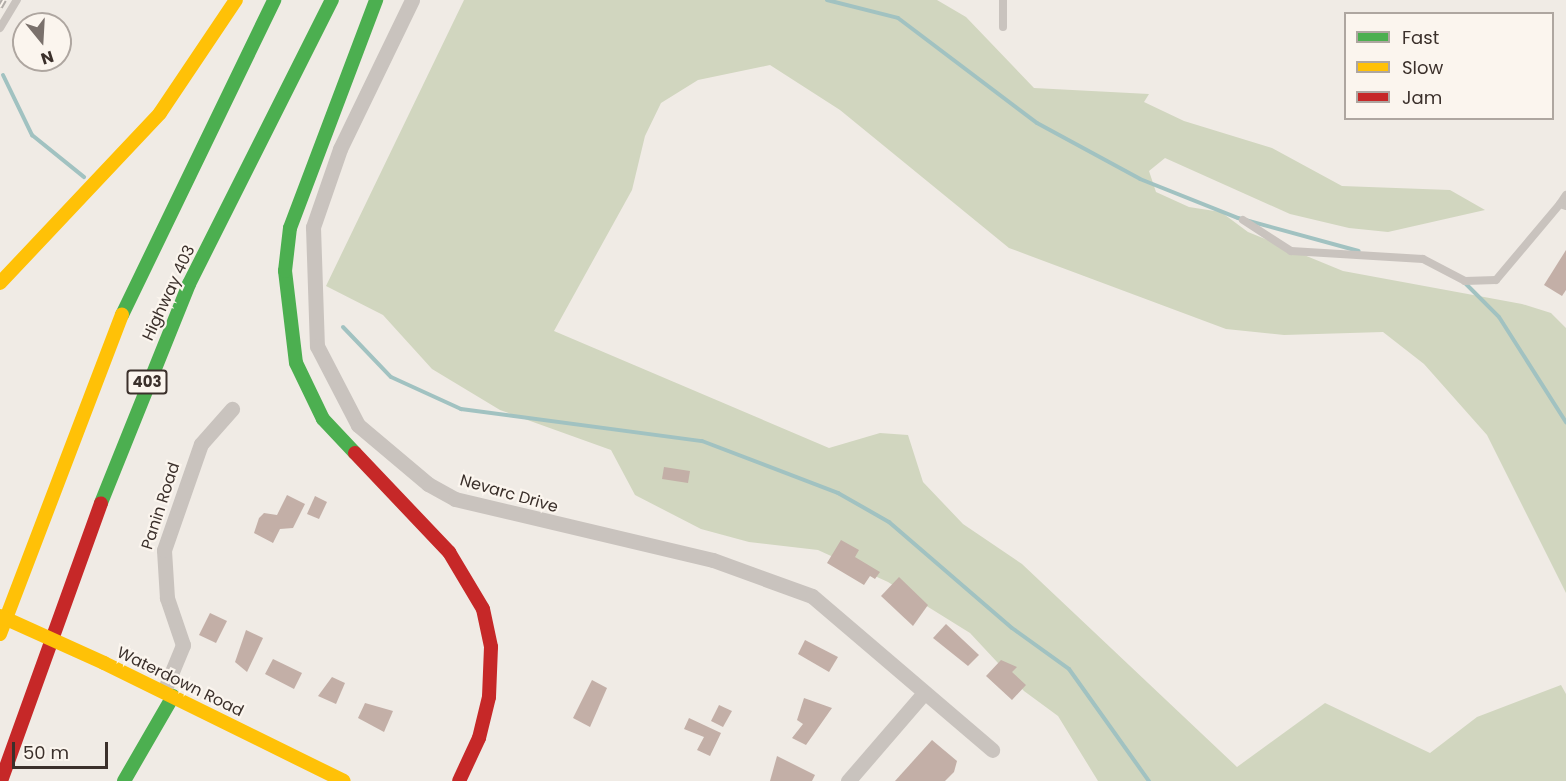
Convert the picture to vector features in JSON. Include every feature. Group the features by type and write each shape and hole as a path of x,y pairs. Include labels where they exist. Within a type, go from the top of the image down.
{"main road":[{"path":"0,283 160,113 236,0"},
{"name":"Highway 403","path":"0,634 85,401 141,269 274,0"},
{"name":"Highway 403","path":"1,781 136,407 189,284 332,0"},
{"path":"376,0 291,228 285,272 287,318 296,363 323,419 449,552 483,609 491,647 489,697 479,738 459,781"},
{"name":"Waterdown Road","path":"0,616 104,663 344,781"},
{"path":"124,781 168,694"}],"street":[{"name":"Nevarc Drive","path":"412,0 340,149 313,228 317,346 358,425 428,484 455,499 712,560 812,596 868,639 924,693 992,750"},
{"name":"Panin Road","path":"168,694 183,645 167,598 164,550 201,444 232,409"},
{"path":"848,781 924,693"}],"lane":[{"path":"0,28 17,0"},
{"path":"1003,0 1003,27"},
{"path":"1243,220 1291,251 1423,260 1465,281 1496,280 1563,205 1566,195"}],"green space":[{"path":"464,0 937,0 966,17 1034,88 1149,94 1144,102 1184,121 1272,148 1342,186 1450,190 1485,210 1388,232 1349,228 1290,214 1165,158 1149,171 1156,192 1189,207 1221,212 1248,232 1343,271 1522,304 1551,313 1566,328 1566,593 1487,435 1424,364 1383,332 1284,335 1226,329 1009,248 840,110 770,65 698,80 661,103 645,136 632,190 554,331 829,448 880,433 908,435 923,482 963,524 1022,564 1237,767 1325,703 1430,753 1477,717 1561,685 1566,694 1566,781 1098,781 1058,716 1024,691 970,633 888,582 818,550 749,542 701,529 635,495 611,450 500,410 432,369 383,315 326,286"}],"building":[{"path":"1566,250 1566,290 1562,296 1544,285"},
{"path":"664,467 690,471 688,483 662,479"},
{"path":"287,495 305,504 293,528 280,529 273,543 254,533 259,518 264,513 277,515"},
{"path":"315,496 327,502 319,519 307,514"},
{"path":"841,540 859,550 855,557 880,572 875,579 870,576 864,585 827,563"},
{"path":"899,577 928,605 913,626 881,596"},
{"path":"210,613 227,621 216,643 199,635"},
{"path":"946,624 979,655 968,666 933,638"},
{"path":"246,630 263,638 247,672 235,662"},
{"path":"805,640 838,657 829,672 798,654"},
{"path":"273,659 302,673 294,689 265,674"},
{"path":"1001,660 1017,667 1012,672 1026,685 1012,700 986,676"},
{"path":"332,677 345,683 336,704 318,696"},
{"path":"592,680 607,688 590,727 573,718"},
{"path":"804,698 832,708 806,745 792,738 803,724 797,720"},
{"path":"365,703 393,711 384,732 358,718"},
{"path":"719,705 732,711 723,727 711,721"},
{"path":"689,718 721,733 710,756 697,750 704,737 684,729"},
{"path":"932,740 957,761 954,772 945,781 895,781"},
{"path":"777,756 815,775 812,781 770,781"}],"waterway":[{"path":"827,0 898,18 1037,123 1140,179 1238,218 1359,251"},
{"path":"3,75 32,135 84,177"},
{"path":"1464,282 1499,317 1566,422"},
{"path":"343,327 391,377 461,409 702,441 838,493 889,522 1012,628 1069,669 1149,781"}],"railway":[{"path":"0,7 4,0"}],"traffic: fast":[{"path":"122,315 274,0"},
{"path":"101,503 189,284 332,0"},
{"path":"355,453 323,419 296,363 285,271 290,228 376,0"},
{"path":"124,781 173,696"}],"traffic: slow":[{"path":"0,283 160,113 236,0"},
{"path":"0,634 122,315"},
{"path":"0,616 104,663"},
{"path":"104,663 344,781"}],"traffic: jam":[{"path":"355,453 449,552 483,609 491,647 489,697 479,738 459,781"},
{"path":"1,781 101,503"}]}
